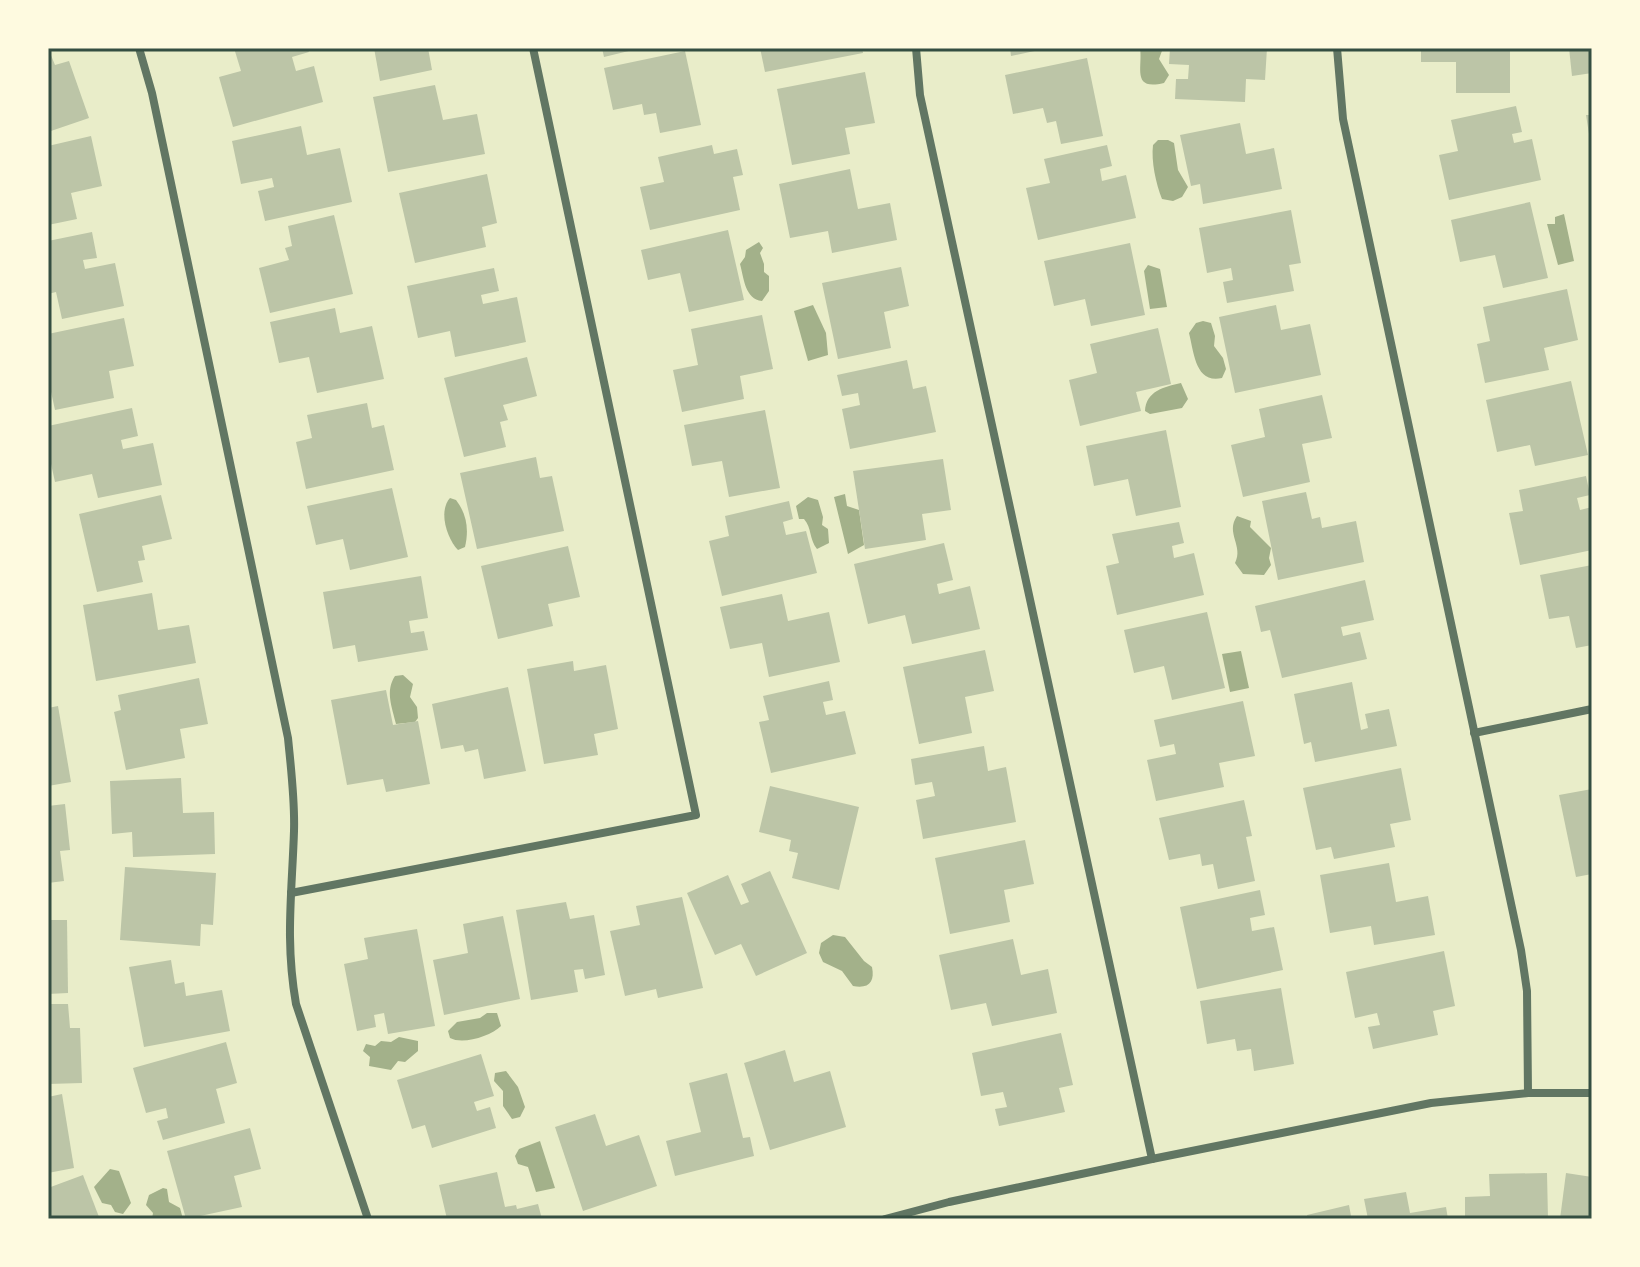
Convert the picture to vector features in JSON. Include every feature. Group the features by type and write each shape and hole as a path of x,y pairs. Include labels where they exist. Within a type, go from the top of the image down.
{"street":[{"path":"139,48 152,93 288,738 294,829 288,931 296,1004 368,1219"},
{"path":"291,893 696,815 533,48"},
{"path":"916,48 920,95 1152,1159"},
{"path":"1337,48 1343,119 1521,950 1527,991 1528,1093"},
{"path":"1474,733 1592,709"},
{"path":"885,1219 949,1202 1431,1103 1528,1093 1592,1093"}],"shaded area":[{"path":"1140,48 1163,48 1159,59 1169,75 1164,83 1147,84 1143,80"},
{"path":"1158,140 1174,143 1178,170 1188,187 1182,197 1173,201 1162,199 1156,180 1153,145"},
{"path":"1564,214 1574,261 1558,265 1547,224 1555,224 1555,217"},
{"path":"759,242 763,248 760,253 764,272 769,276 769,291 762,301 749,292 740,264 746,250"},
{"path":"1148,265 1160,269 1167,307 1150,309 1144,271"},
{"path":"813,305 826,333 828,355 808,361 794,311"},
{"path":"1196,323 1211,323 1214,346 1223,358 1226,369 1222,378 1206,376 1197,365 1189,333"},
{"path":"1181,383 1188,399 1182,408 1150,414 1145,411 1152,394"},
{"path":"845,494 847,506 859,510 864,545 848,554 834,497"},
{"path":"808,497 818,500 822,525 828,529 829,543 817,549 807,522 799,519 796,506"},
{"path":"450,498 460,505 466,522 465,547 458,550 445,525 446,504"},
{"path":"1237,516 1251,521 1250,527 1271,548 1271,565 1264,575 1243,574 1235,563 1237,551 1233,528"},
{"path":"1241,651 1249,688 1230,692 1222,654"},
{"path":"403,675 413,684 410,697 417,707 418,718 415,722 396,724 390,687 395,676"},
{"path":"833,935 845,937 872,967 870,983 853,986 842,971 823,962 819,953 821,943"},
{"path":"487,1013 497,1013 501,1026 496,1030 469,1040 450,1038 448,1031 457,1022 480,1018"},
{"path":"399,1037 418,1041 418,1051 405,1062 398,1061 391,1070 369,1066 370,1057 363,1051 366,1044 375,1046 381,1041 391,1042"},
{"path":"506,1071 518,1087 525,1107 520,1117 512,1119 503,1106 503,1091 494,1081 495,1073"},
{"path":"540,1141 555,1188 536,1192 528,1167 518,1164 515,1156 519,1149"},
{"path":"110,1169 119,1171 131,1203 123,1214 115,1212 111,1205 102,1203 94,1187"},
{"path":"167,1189 169,1202 180,1208 183,1219 152,1219 153,1213 146,1205 149,1195"}],"building":[{"path":"48,48 55,65 69,61 89,118 48,132"},
{"path":"234,48 307,48 309,52 292,57 296,71 314,66 323,102 233,127 219,77 241,71"},
{"path":"374,48 428,48 432,70 380,81"},
{"path":"602,48 637,48 637,49 604,57"},
{"path":"760,48 862,48 863,53 765,72"},
{"path":"1010,48 1043,48 1044,49 1011,56"},
{"path":"1170,48 1267,48 1265,80 1246,79 1245,102 1175,99 1176,79 1188,79 1189,65 1169,64"},
{"path":"1421,48 1510,48 1510,93 1456,93 1456,62 1421,62"},
{"path":"1569,48 1592,48 1592,73 1572,76"},
{"path":"685,51 701,125 660,133 656,113 644,115 642,104 613,110 604,68"},
{"path":"1087,58 1103,136 1061,144 1056,121 1047,123 1043,108 1013,114 1005,75"},
{"path":"865,72 875,123 845,128 850,154 792,165 777,89"},
{"path":"435,85 443,120 477,114 485,154 388,172 373,97"},
{"path":"1516,106 1522,132 1512,134 1514,143 1532,139 1541,180 1449,200 1439,155 1458,151 1451,120"},
{"path":"1586,115 1592,115 1592,140 1590,140"},
{"path":"1240,123 1246,154 1274,148 1282,189 1203,204 1200,184 1191,186 1180,135"},
{"path":"301,126 307,155 340,148 352,202 265,221 258,191 274,187 272,178 241,184 232,141"},
{"path":"91,136 102,186 71,193 77,219 48,225 48,146"},
{"path":"712,145 714,154 737,149 743,175 733,177 740,210 650,230 640,187 664,182 658,157"},
{"path":"1107,145 1112,166 1100,169 1102,181 1126,175 1136,218 1038,240 1026,188 1050,183 1044,159"},
{"path":"850,169 858,209 890,203 897,240 832,253 828,231 790,238 779,184"},
{"path":"487,174 497,223 482,227 486,247 415,263 399,193"},
{"path":"1530,202 1548,278 1503,288 1495,255 1460,262 1451,220"},
{"path":"1291,210 1301,263 1289,265 1294,291 1227,303 1223,282 1233,280 1231,268 1207,273 1199,228"},
{"path":"334,215 353,294 270,313 259,268 289,260 285,248 292,246 288,226"},
{"path":"728,230 744,300 689,312 680,273 648,280 641,250"},
{"path":"92,232 97,258 83,260 85,269 115,263 124,306 62,319 56,292 48,294 48,241"},
{"path":"1130,243 1145,315 1091,326 1085,299 1054,306 1044,261"},
{"path":"901,267 909,306 884,312 891,348 838,359 822,283"},
{"path":"494,268 499,291 481,295 483,304 517,297 526,342 455,357 450,331 418,338 407,286"},
{"path":"1567,289 1578,340 1544,348 1549,370 1485,383 1477,344 1490,341 1483,307"},
{"path":"1276,305 1281,330 1310,324 1321,375 1235,393 1219,317"},
{"path":"335,308 340,333 372,326 384,379 317,393 309,357 279,363 270,322"},
{"path":"762,315 773,369 740,376 744,399 682,412 673,370 698,365 691,329"},
{"path":"124,318 134,366 109,371 114,398 55,410 48,378 48,334"},
{"path":"1158,328 1171,384 1136,392 1141,411 1080,426 1069,380 1097,373 1090,344"},
{"path":"527,357 537,396 503,405 508,420 500,422 506,447 464,457 444,378"},
{"path":"907,360 913,389 926,386 936,432 850,449 842,409 860,405 858,393 842,396 837,375"},
{"path":"1571,381 1588,455 1535,466 1530,445 1497,452 1486,400"},
{"path":"1322,395 1332,438 1302,444 1310,482 1243,497 1231,445 1265,437 1259,409"},
{"path":"367,403 372,428 384,425 394,470 306,489 296,442 312,438 307,415"},
{"path":"132,408 138,436 121,440 123,449 153,443 162,485 98,498 92,474 55,482 48,450 48,426"},
{"path":"765,410 780,488 729,497 722,461 692,466 684,425"},
{"path":"1166,430 1181,507 1136,516 1128,479 1094,486 1086,446"},
{"path":"536,457 540,478 552,476 564,531 477,549 460,473"},
{"path":"943,459 951,510 922,514 926,540 865,549 853,471"},
{"path":"1586,476 1590,495 1577,498 1580,510 1592,507 1592,550 1520,565 1509,513 1523,511 1519,490"},
{"path":"392,488 408,557 350,570 343,539 316,545 307,506"},
{"path":"1306,492 1312,519 1320,517 1322,528 1356,521 1364,562 1278,580 1262,501"},
{"path":"161,495 172,539 142,546 145,560 138,561 143,582 97,592 79,514"},
{"path":"789,501 793,519 783,522 786,535 806,531 817,573 722,596 709,541 729,536 725,516"},
{"path":"1179,522 1184,543 1172,546 1174,558 1194,553 1204,595 1117,615 1106,566 1119,563 1112,534"},
{"path":"944,543 953,580 937,584 939,594 970,586 980,629 912,644 905,615 868,624 854,564"},
{"path":"568,546 580,597 548,604 553,626 498,639 481,566"},
{"path":"1592,565 1592,645 1576,648 1569,616 1549,619 1540,575"},
{"path":"421,576 428,618 409,621 411,633 424,631 428,650 358,662 355,645 333,649 323,592"},
{"path":"1365,580 1374,620 1341,627 1343,636 1360,632 1367,659 1282,678 1270,630 1261,632 1255,606"},
{"path":"152,593 158,630 189,625 196,663 96,681 83,605"},
{"path":"782,594 788,621 829,612 840,662 769,677 762,643 730,649 720,607"},
{"path":"1207,612 1225,688 1172,700 1164,666 1134,673 1124,630"},
{"path":"985,650 994,691 965,697 972,733 919,744 903,667"},
{"path":"573,661 574,671 606,665 618,729 594,734 598,755 544,764 527,669"},
{"path":"199,678 208,724 180,729 185,758 126,770 114,712 121,710 118,695"},
{"path":"829,681 833,700 823,702 826,715 845,711 856,754 771,773 759,722 769,720 763,696"},
{"path":"1352,682 1361,730 1368,728 1365,714 1389,709 1397,746 1315,762 1311,742 1304,744 1294,694"},
{"path":"508,687 526,771 484,779 478,749 465,752 463,745 441,749 432,704"},
{"path":"386,690 393,725 418,721 430,784 386,792 383,779 347,785 331,700"},
{"path":"1243,701 1255,756 1219,763 1224,787 1156,801 1147,760 1176,754 1174,744 1160,747 1154,720"},
{"path":"58,706 71,782 48,786 48,708"},
{"path":"984,746 988,771 1006,767 1016,822 923,839 916,800 935,796 932,782 915,785 911,759"},
{"path":"1401,768 1411,820 1390,824 1395,847 1334,859 1331,847 1316,850 1303,788"},
{"path":"181,778 183,813 214,812 215,854 133,857 132,832 112,834 110,781"},
{"path":"770,786 859,807 839,890 792,878 798,853 789,851 791,840 759,832"},
{"path":"1592,789 1592,874 1576,877 1559,795"},
{"path":"1244,800 1252,836 1246,837 1255,881 1218,889 1213,864 1202,866 1200,854 1169,860 1159,818"},
{"path":"65,804 70,850 60,851 64,881 48,883 48,806"},
{"path":"1025,840 1034,884 1004,890 1010,922 950,934 935,858"},
{"path":"1389,863 1396,902 1428,896 1435,935 1374,945 1371,926 1330,933 1320,875"},
{"path":"125,867 216,873 213,925 201,924 200,946 120,940"},
{"path":"770,871 807,953 756,976 741,944 715,955 687,893 728,875 741,905 749,902 741,884"},
{"path":"1260,890 1265,915 1250,918 1252,931 1274,927 1283,970 1197,989 1180,907"},
{"path":"682,897 703,988 658,998 656,989 625,996 610,931 640,925 636,906"},
{"path":"566,902 570,919 594,915 605,975 585,979 583,969 574,970 578,992 531,1000 516,910"},
{"path":"503,916 520,999 444,1015 433,960 468,953 463,924"},
{"path":"48,920 67,920 68,993 48,994"},
{"path":"417,929 435,1026 388,1034 384,1013 374,1015 376,1027 357,1031 344,964 368,959 364,938"},
{"path":"1013,939 1021,975 1048,969 1057,1013 992,1026 986,1003 951,1010 939,955"},
{"path":"1444,951 1455,1006 1433,1011 1438,1035 1373,1049 1368,1027 1380,1025 1377,1013 1355,1018 1346,972"},
{"path":"171,960 175,984 184,982 186,996 222,990 230,1031 144,1047 129,967"},
{"path":"1281,988 1294,1064 1254,1071 1251,1049 1237,1051 1235,1039 1207,1044 1200,1001"},
{"path":"48,1004 68,1004 70,1028 80,1028 82,1083 48,1084"},
{"path":"1061,1033 1073,1085 1059,1088 1065,1112 999,1126 995,1109 1007,1107 1003,1092 981,1096 972,1053"},
{"path":"226,1042 237,1083 216,1089 225,1123 163,1140 157,1121 168,1118 166,1108 146,1113 133,1068"},
{"path":"785,1050 794,1082 830,1071 846,1127 770,1150 744,1063"},
{"path":"481,1054 494,1096 474,1102 477,1111 490,1107 496,1128 432,1148 425,1125 412,1129 397,1080"},
{"path":"727,1073 743,1138 750,1137 754,1156 675,1176 666,1141 701,1132 689,1083"},
{"path":"62,1094 74,1168 48,1173 48,1097"},
{"path":"595,1114 606,1146 639,1135 657,1186 583,1211 555,1127"},
{"path":"250,1128 261,1169 234,1176 242,1207 186,1219 167,1151"},
{"path":"497,1172 505,1207 516,1205 517,1209 538,1204 542,1219 447,1219 439,1185"},
{"path":"1547,1173 1548,1219 1465,1219 1465,1197 1490,1196 1489,1174"},
{"path":"1566,1173 1592,1177 1592,1219 1560,1219"},
{"path":"83,1175 99,1217 48,1219 48,1188"},
{"path":"1406,1192 1410,1213 1446,1207 1448,1219 1368,1219 1364,1199"},
{"path":"1349,1205 1351,1216 1347,1219 1308,1219 1307,1215"}]}
